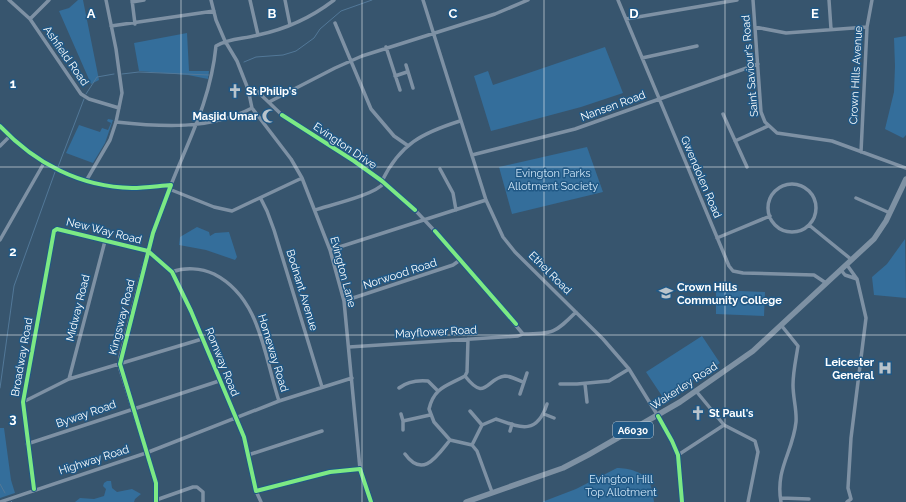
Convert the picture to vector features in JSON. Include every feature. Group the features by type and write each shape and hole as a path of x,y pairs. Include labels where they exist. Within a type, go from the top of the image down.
{"highway":[{"name":"A6030","path":"826,283 874,239 890,213 906,179"},
{"name":"Wakerley Road","path":"466,502 563,468 658,416 745,357 826,283"}],"street":[{"name":"Ashfield Road","path":"9,0 30,19 81,94 119,108"},
{"path":"30,19 49,0"},
{"path":"86,181 110,140 116,122 122,92 112,26 106,0"},
{"path":"135,24 132,1 144,0"},
{"name":"Evington Lane","path":"211,0 224,41 236,61 248,89 252,108 291,159 302,178 330,250 344,301 360,469 371,502"},
{"path":"250,0 258,35"},
{"path":"285,0 290,25"},
{"path":"224,41 258,35 290,25 328,2 334,0"},
{"name":"Ethel Road","path":"423,0 486,200 503,237 515,252 603,339 629,369 658,416 678,455 682,502"},
{"path":"269,102 350,61 386,47 434,36 495,14 528,0"},
{"name":"Gwendolen Road","path":"618,0 726,262 733,270 743,273 814,275 826,283"},
{"path":"626,19 737,0"},
{"name":"Saint Saviour's Road","path":"753,0 762,112 768,126 782,135 820,138 906,168"},
{"path":"829,0 831,29"},
{"name":"Crown Hills Avenue","path":"861,152 867,27 872,0"},
{"path":"112,26 135,24 214,11"},
{"path":"335,23 371,109 394,136 407,145"},
{"path":"755,27 786,33 867,27"},
{"name":"Kingsway Road","path":"156,501 156,483 132,408 120,364 148,252 170,187 197,125 214,71 216,46 224,41"},
{"path":"642,58 697,46"},
{"path":"386,47 400,90"},
{"name":"Nansen Road","path":"472,155 575,130 758,64"},
{"path":"406,65 413,88"},
{"path":"395,76 407,72"},
{"name":"Evington Drive","path":"248,89 254,89 289,120 354,161 383,182 425,220 523,334"},
{"path":"116,122 148,125 197,125 234,117 252,108"},
{"path":"723,114 747,167"},
{"path":"315,210 365,194 381,187 388,169 407,145 432,130 460,121"},
{"path":"0,126 10,136 44,163 65,174 86,181 131,188 170,187 223,210 232,211 302,178"},
{"path":"735,142 768,126"},
{"path":"0,146 10,136"},
{"path":"0,240 44,163"},
{"path":"440,169 453,193 456,210"},
{"path":"787,184 802,185 810,191 816,205 816,213 809,225 799,231 789,232 776,225 770,216 768,208 772,196 778,188 787,184"},
{"path":"856,198 890,213"},
{"name":"Bodnant Avenue","path":"260,199 267,211 274,230 322,387"},
{"path":"330,250 486,200"},
{"path":"717,238 770,216"},
{"path":"809,225 852,260"},
{"name":"New Way Road","path":"55,229 148,252"},
{"name":"Broadway Road","path":"34,489 27,444 23,402 55,229"},
{"name":"Midway Road","path":"70,379 105,241"},
{"name":"Romway Road","path":"148,252 172,272 192,311 219,381 244,437 256,491 261,502"},
{"name":"Norwood Road","path":"344,301 453,266 460,260"},
{"path":"847,265 857,279 866,318 852,438 848,488 849,501"},
{"name":"Homeway Road","path":"172,272 181,269 199,269 210,272 223,279 242,298 256,322 279,401"},
{"path":"841,270 845,275 857,279"},
{"path":"523,334 548,334 560,328 576,312"},
{"path":"781,325 798,346 793,384 796,420 794,433 783,464 780,487 781,500 808,499"},
{"name":"Mayflower Road","path":"349,347 518,336 523,334"},
{"path":"23,402 70,379 202,339"},
{"path":"468,339 468,367 465,376 438,390 431,400 429,409 430,415 450,440 472,445 477,451 492,492"},
{"path":"560,384 585,384 609,381 629,369"},
{"path":"520,394 527,373"},
{"path":"465,376 471,384 479,388 486,388 500,378 506,376 524,382"},
{"name":"Highway Road","path":"0,502 34,489 146,453 279,401 352,378"},
{"path":"399,388 405,383 416,380 428,381 438,390"},
{"name":"Byway Road","path":"27,444 132,408 219,381"},
{"path":"585,384 587,402"},
{"path":"696,391 724,425 754,440 757,444 758,452 748,502"},
{"path":"472,445 482,424 496,418 524,428 540,420 544,414 547,404"},
{"path":"470,412 482,424"},
{"path":"401,414 403,430"},
{"path":"544,414 554,418"},
{"path":"403,421 430,415"},
{"path":"510,431 512,424"},
{"path":"678,455 724,425"},
{"path":"248,455 322,431"},
{"path":"405,454 410,461 422,465 432,463 450,440"},
{"path":"256,491 330,472 360,469"},
{"path":"156,501 192,487 197,487 203,492 202,502"}],"green space":[{"path":"78,0 83,0 99,80 91,84 59,11 69,8"},
{"path":"187,33 189,71 209,71 208,79 188,75 139,71 134,43"},
{"path":"906,36 906,135 903,138 885,129 894,92 894,38"},
{"path":"605,47 623,93 581,107 491,131 474,76 488,71 493,85"},
{"path":"108,119 113,120 105,143 93,163 66,153 79,125 100,132 102,128 108,130 111,123 107,121"},
{"name":"Evington Parks Allotment Society","path":"587,147 603,192 512,214 499,167"},
{"path":"197,227 209,232 210,236 215,233 229,232 237,257 235,260 206,250 179,245 180,237"},
{"path":"905,239 906,298 874,295 872,277 887,264"},
{"path":"716,290 765,292 764,316 716,314"},
{"path":"702,336 720,363 664,399 646,372"},
{"path":"0,428 4,428 11,480 15,493 0,498"},
{"name":"Evington Hill Top Allotment","path":"617,468 640,473 648,479 654,502 542,502 576,489"},
{"path":"107,481 111,481 112,488 117,492 132,489 141,494 135,499 134,502 75,502 80,498 94,499 104,496 106,489 103,486"}],"waterway":[{"path":"244,62 256,57 283,55 296,51 314,38 320,29 341,11 372,0"},
{"path":"122,74 139,72 209,75"},
{"path":"86,94 97,77 114,74"},
{"path":"58,167 84,99"},
{"path":"0,388 14,286 55,172"},
{"path":"0,484 5,493"}],"cycle path":[{"path":"282,115 354,161 382,181 415,210"},
{"path":"0,126 43,162 77,178 113,187 137,188 171,185 153,233 120,364 156,483 156,502"},
{"path":"34,489 23,402 54,231 57,229 148,251 172,272 191,311 244,437 256,491 330,472 360,469 371,502"},
{"path":"435,231 516,324"},
{"path":"658,416 678,455 682,502"}],"place":[{"name":"St Philip's","path":"235,91"},
{"name":"Masjid Umar","path":"269,116"},
{"name":"Crown Hills Community College","path":"666,293"},
{"name":"Leicester General","path":"885,368"},
{"name":"St Paul's","path":"698,413"}]}
